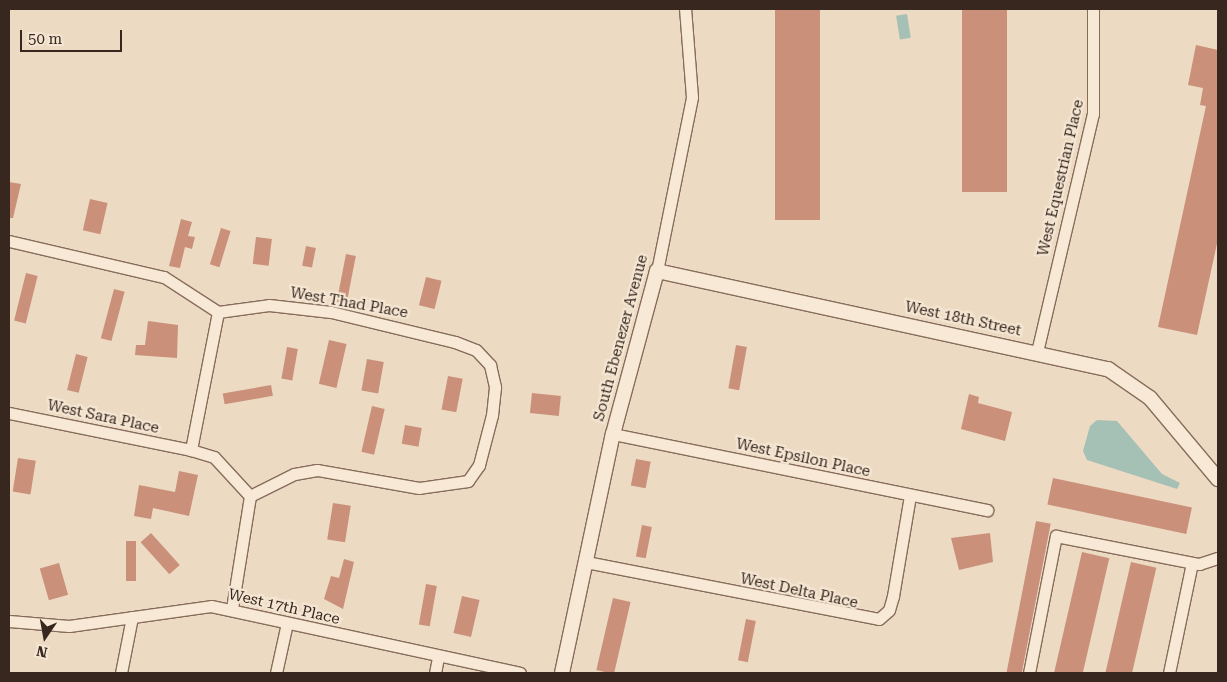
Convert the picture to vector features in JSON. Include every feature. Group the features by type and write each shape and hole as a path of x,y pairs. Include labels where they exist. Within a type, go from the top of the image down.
{"street":[{"name":"South Ebenezer Avenue","path":"562,673 613,434 657,271 692,97 685,9"},
{"name":"West Equestrian Place","path":"1037,352 1093,114 1093,9"},
{"path":"9,241 164,277 218,312 191,450"},
{"name":"West 18th Street","path":"657,271 1092,364 1123,376 1150,398 1218,479"},
{"name":"West Thad Place","path":"218,312 269,305 331,312 455,342 483,357 494,381 492,415 479,465 468,481 419,488 317,470 294,474 250,496"},
{"name":"West Sara Place","path":"9,413 191,450 224,464 250,496"},
{"name":"West Epsilon Place","path":"613,434 910,496 987,510"},
{"path":"232,609 250,496"},
{"name":"West Delta Place","path":"586,562 879,620 889,610 893,596 910,496"},
{"path":"1029,673 1056,536 1192,563 1211,563 1218,558"},
{"path":"1169,673 1192,563"},
{"name":"West 17th Place","path":"9,621 69,626 187,608 232,609 438,657 520,673"},
{"path":"121,673 132,617"},
{"path":"276,673 287,623"},
{"path":"434,673 438,657"}],"shaded area":[{"path":"907,14 911,38 900,39 896,16"},
{"path":"1097,420 1117,421 1162,474 1180,483 1177,489 1087,460 1083,451 1090,426"}],"building":[{"path":"775,9 820,9 820,220 775,220"},
{"path":"962,9 1007,9 1007,192 962,192"},
{"path":"1196,45 1218,50 1218,239 1197,335 1158,327 1206,106 1200,105 1203,88 1188,85"},
{"path":"9,182 21,184 13,218 9,218"},
{"path":"90,199 108,203 100,234 83,230"},
{"path":"181,219 192,222 188,236 195,237 192,249 185,247 180,268 169,266"},
{"path":"221,228 231,231 219,267 210,264"},
{"path":"256,237 272,239 269,266 253,264"},
{"path":"306,246 316,248 312,268 302,266"},
{"path":"346,254 356,256 346,304 337,302"},
{"path":"26,273 38,276 26,323 14,321"},
{"path":"426,277 442,281 435,309 419,305"},
{"path":"114,289 125,292 111,341 101,338"},
{"path":"148,321 178,325 177,358 135,355 136,345 145,345"},
{"path":"329,340 347,344 336,388 319,384"},
{"path":"736,345 747,347 739,390 728,388"},
{"path":"287,347 298,349 292,380 281,379"},
{"path":"76,354 88,357 79,393 67,390"},
{"path":"367,359 384,362 378,393 361,391"},
{"path":"448,376 463,379 456,412 442,409"},
{"path":"271,385 273,396 225,404 223,394"},
{"path":"532,393 561,396 559,416 530,413"},
{"path":"969,394 979,397 978,403 1012,412 1005,441 961,429"},
{"path":"372,406 385,409 374,455 361,452"},
{"path":"405,425 422,428 418,447 402,444"},
{"path":"18,458 36,461 30,494 13,492"},
{"path":"636,459 651,462 646,488 631,486"},
{"path":"179,471 198,475 189,516 153,508 151,519 134,516 139,485 175,492"},
{"path":"1053,478 1192,508 1186,534 1047,504"},
{"path":"333,503 351,506 345,542 327,540"},
{"path":"1036,521 1051,524 1022,673 1006,673"},
{"path":"642,525 652,527 646,558 636,556"},
{"path":"151,533 180,565 169,574 141,542"},
{"path":"990,533 993,562 959,570 951,538"},
{"path":"126,541 136,541 136,581 126,581"},
{"path":"1082,552 1109,558 1083,673 1054,673"},
{"path":"344,559 354,562 343,609 324,599 331,576 339,578"},
{"path":"1131,562 1156,568 1132,673 1105,673"},
{"path":"59,563 68,595 49,600 40,569"},
{"path":"426,584 437,586 430,626 419,624"},
{"path":"462,596 480,600 471,637 453,633"},
{"path":"613,598 631,602 614,673 596,670"},
{"path":"746,619 756,621 748,662 738,660"}]}
